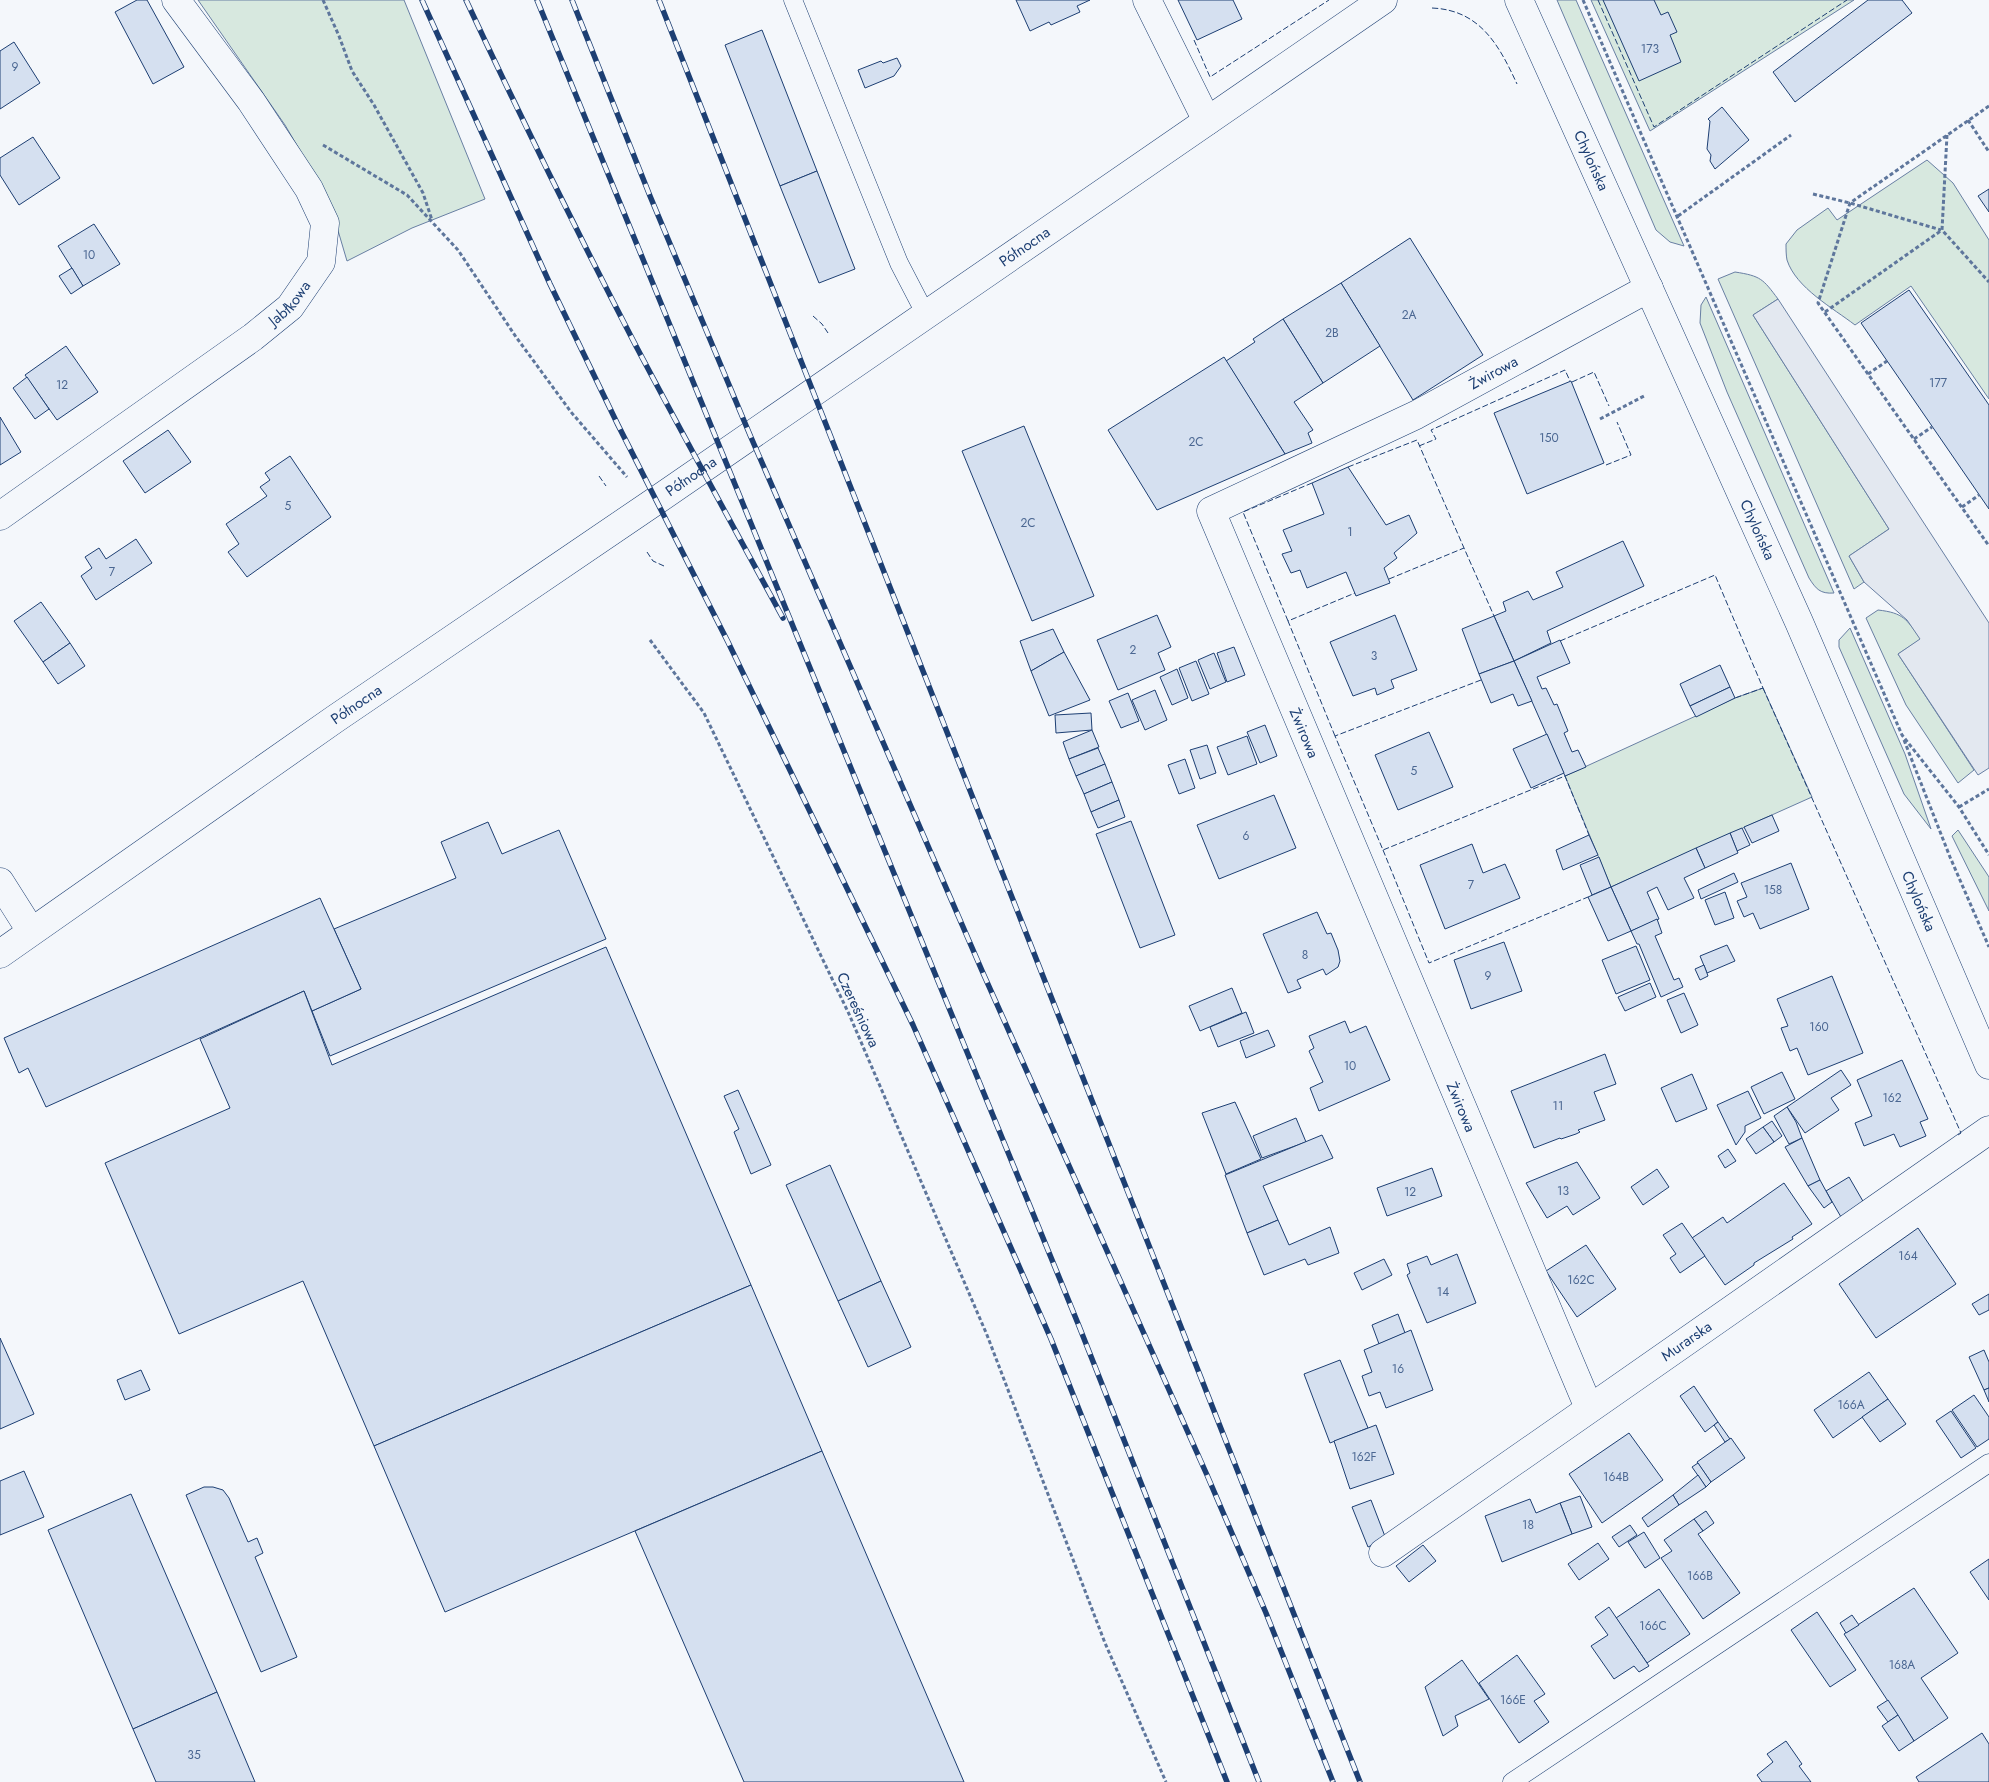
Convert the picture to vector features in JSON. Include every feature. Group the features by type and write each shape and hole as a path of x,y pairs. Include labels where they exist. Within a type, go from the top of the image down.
{"street":[{"name":"Jabłkowa","path":"0,516 253,337 290,307 321,262 325,223 309,189 250,101 176,0"},
{"path":"1147,0 1207,121"},
{"name":"Północna","path":"0,954 335,719 1383,0"},
{"name":"Chylońska","path":"1519,0 1799,622 1989,1065"},
{"name":"Żwirowa","path":"1589,1408 1211,511 1416,415 1649,288"},
{"path":"0,882 32,931"},
{"name":"Murarska","path":"1382,1553 1989,1130"}],"lane":[{"path":"793,0 899,263 926,315"},
{"path":"1512,1782 1989,1463"}],"path":[{"path":"323,0 352,71 374,105 423,193 433,223"},
{"path":"1583,0 1902,735 1950,856 1989,947"},
{"path":"1989,106 1850,203 1818,303 1989,546"},
{"path":"1968,120 1989,152"},
{"path":"1942,230 1947,134"},
{"path":"1678,216 1791,135"},
{"path":"316,141 407,195 458,250 516,337 571,412 650,504"},
{"path":"1813,194 1942,230 1989,282"},
{"path":"1825,312 1942,230"},
{"path":"1868,374 1887,361"},
{"path":"1600,419 1646,395"},
{"path":"1914,439 1932,427"},
{"path":"1962,507 1979,495"},
{"name":"Czereśniowa","path":"650,640 704,713 849,1014 1016,1405 1105,1643 1166,1782"},
{"path":"1902,735 1959,807 1989,855"},
{"path":"1959,807 1989,789"}],"shaded area":[{"path":"198,0 404,0 485,199 412,228 347,261 329,200 285,125"},
{"path":"1557,0 1576,0 1684,246 1670,242 1656,230"},
{"path":"1591,0 1854,0 1650,131"},
{"path":"1927,160 1953,183 1989,240 1989,399 1911,286 1855,325 1816,297 1798,280 1787,260 1786,244 1797,230 1828,208 1837,220"},
{"path":"1735,272 1751,275 1761,280 1778,299 1753,315 1889,529 1849,556 1864,582 1854,589 1718,279"},
{"path":"1706,297 1834,593 1825,593 1819,590 1809,578 1727,392 1700,323 1701,305"},
{"path":"1778,299 1989,623 1989,768 1978,775 1898,654 1920,639 1907,620 1864,582 1849,556 1889,529 1753,315"},
{"path":"1878,610 1894,613 1904,618 1921,639 1898,654 1974,770 1958,783 1906,705 1866,618"},
{"path":"1850,628 1905,754 1931,829 1904,794 1839,647 1839,640"},
{"path":"1763,688 1812,797 1611,887 1565,776 1735,698"},
{"path":"1958,830 1989,877 1989,911 1952,836"}],"building":[{"path":"137,0 147,0 184,67 153,84 115,12"},
{"path":"1016,0 1090,0 1077,6 1080,12 1051,25 1049,22 1030,31"},
{"path":"1178,0 1233,0 1242,19 1197,40"},
{"path":"1603,0 1654,0 1661,15 1668,12 1677,32 1670,35 1681,62 1639,81"},
{"path":"1868,0 1902,0 1912,13 1795,102 1773,72"},
{"path":"762,30 817,171 780,186 725,45"},
{"path":"14,42 40,83 0,109 0,51"},
{"path":"897,58 901,66 894,76 865,88 858,70 881,61 883,63"},
{"path":"1722,107 1749,140 1715,169 1710,161 1711,155 1707,149 1710,121 1708,119"},
{"path":"33,137 60,178 19,205 0,175 0,158"},
{"path":"817,171 855,269 819,283 780,186"},
{"path":"1989,189 1989,212 1978,196"},
{"path":"94,224 120,264 83,286 58,246"},
{"path":"1410,238 1483,355 1413,400 1341,283"},
{"path":"72,268 83,286 71,294 59,276"},
{"path":"1341,283 1380,346 1323,383 1283,319"},
{"path":"1909,290 1989,405 1989,509 1861,323"},
{"path":"1283,319 1323,383 1294,402 1313,430 1308,433 1312,443 1285,454 1226,361 1255,342 1253,339"},
{"path":"66,346 98,392 57,420 25,375"},
{"path":"1224,357 1285,454 1157,510 1108,430"},
{"path":"27,377 49,409 35,419 13,388"},
{"path":"1571,381 1604,463 1527,494 1494,413"},
{"path":"0,417 21,452 0,465"},
{"path":"1024,426 1094,596 1032,621 962,451"},
{"path":"168,430 191,462 145,493 123,461"},
{"path":"290,456 331,517 247,577 228,552 239,544 226,524 267,496 260,487 270,480 265,473"},
{"path":"1348,467 1386,525 1409,515 1417,533 1394,553 1397,558 1384,568 1390,583 1356,596 1346,572 1307,588 1300,570 1291,573 1282,554 1292,551 1283,530 1324,514 1312,483"},
{"path":"136,539 152,563 96,600 81,576 92,568 85,557 99,548 106,559"},
{"path":"1623,541 1644,586 1547,631 1551,643 1514,661 1494,616 1506,611 1503,602 1528,591 1533,600 1563,587 1556,572"},
{"path":"41,602 70,643 43,662 14,621"},
{"path":"1157,615 1171,647 1158,653 1165,670 1118,690 1097,640"},
{"path":"1395,615 1417,670 1391,680 1394,688 1377,695 1375,688 1353,696 1330,642"},
{"path":"1494,616 1514,661 1479,674 1462,629"},
{"path":"1053,629 1064,652 1031,671 1020,641"},
{"path":"1560,640 1570,663 1537,677 1542,689 1546,688 1554,705 1557,704 1568,731 1564,733 1572,752 1578,750 1586,767 1565,776 1514,661"},
{"path":"70,643 85,666 58,684 43,662"},
{"path":"1234,647 1245,675 1227,682 1217,653"},
{"path":"1064,652 1090,700 1049,716 1031,671"},
{"path":"1214,653 1226,682 1210,689 1198,660"},
{"path":"1196,661 1209,694 1192,701 1179,668"},
{"path":"1514,661 1532,701 1518,706 1513,694 1491,703 1479,674"},
{"path":"1720,665 1730,687 1690,706 1680,684"},
{"path":"1177,669 1188,698 1172,705 1160,677"},
{"path":"1730,687 1735,698 1696,717 1690,706"},
{"path":"1155,690 1167,720 1145,730 1132,700"},
{"path":"1128,693 1139,721 1121,728 1109,701"},
{"path":"1091,713 1092,730 1056,733 1055,715"},
{"path":"1265,725 1277,756 1260,763 1247,732"},
{"path":"1092,730 1099,747 1069,759 1063,742"},
{"path":"1429,732 1453,787 1398,810 1375,755"},
{"path":"1547,734 1564,773 1531,788 1513,749"},
{"path":"1247,736 1257,764 1228,775 1217,747"},
{"path":"1207,745 1216,773 1200,779 1190,750"},
{"path":"1098,748 1105,764 1076,776 1069,759"},
{"path":"1185,759 1195,788 1179,794 1168,765"},
{"path":"1105,764 1112,782 1084,794 1076,776"},
{"path":"1112,782 1119,800 1091,812 1084,794"},
{"path":"1274,795 1296,848 1219,879 1197,825"},
{"path":"1119,800 1125,817 1098,828 1091,812"},
{"path":"1772,815 1779,831 1752,843 1744,827"},
{"path":"1131,821 1175,935 1140,948 1096,834"},
{"path":"488,822 502,854 559,830 606,939 330,1056 312,1011 361,989 334,929 456,878 441,842"},
{"path":"1742,828 1750,845 1737,851 1730,833"},
{"path":"1730,833 1738,853 1705,868 1696,848"},
{"path":"1589,835 1598,855 1563,870 1556,850"},
{"path":"1472,844 1483,873 1505,864 1520,898 1445,929 1420,865"},
{"path":"1696,848 1705,868 1684,878 1694,898 1668,910 1657,887 1647,892 1659,919 1631,931 1611,887"},
{"path":"1599,857 1611,887 1592,895 1580,865"},
{"path":"1791,863 1809,909 1760,929 1753,913 1744,917 1737,901 1747,897 1741,883"},
{"path":"1734,873 1738,882 1701,899 1698,890"},
{"path":"1611,887 1631,931 1608,941 1588,897"},
{"path":"1725,892 1734,918 1715,925 1705,900"},
{"path":"320,898 361,989 312,1011 304,991 46,1107 28,1068 19,1073 4,1038"},
{"path":"1317,912 1327,934 1331,933 1338,950 1340,961 1338,967 1326,975 1323,969 1297,980 1301,988 1288,993 1263,934"},
{"path":"1657,919 1662,933 1655,936 1674,980 1679,978 1683,987 1661,997 1639,944 1637,944 1631,931"},
{"path":"1504,942 1522,991 1471,1009 1454,960"},
{"path":"1727,945 1735,961 1707,973 1700,956"},
{"path":"1636,946 1650,980 1616,994 1602,960"},
{"path":"606,947 751,1285 374,1446 303,1281 179,1334 105,1163 230,1108 200,1039 304,991 332,1065"},
{"path":"1704,965 1708,976 1700,980 1695,969"},
{"path":"1832,976 1863,1053 1808,1075 1797,1048 1790,1051 1781,1028 1788,1026 1777,999"},
{"path":"1650,983 1656,997 1625,1011 1618,997"},
{"path":"1232,988 1242,1013 1200,1031 1189,1006"},
{"path":"1684,993 1698,1025 1681,1033 1667,1000"},
{"path":"1246,1012 1254,1033 1218,1047 1210,1027"},
{"path":"1345,1021 1350,1033 1366,1026 1390,1080 1319,1111 1310,1088 1323,1082 1309,1051 1314,1048 1309,1036"},
{"path":"1268,1030 1275,1046 1246,1058 1240,1041"},
{"path":"1605,1054 1616,1084 1594,1092 1605,1120 1578,1130 1580,1132 1576,1134 1534,1148 1511,1091"},
{"path":"1902,1060 1928,1119 1920,1122 1926,1136 1900,1147 1894,1134 1864,1146 1855,1123 1872,1116 1857,1080"},
{"path":"1841,1070 1851,1085 1831,1098 1839,1110 1805,1133 1787,1107"},
{"path":"1782,1072 1795,1099 1764,1114 1751,1087"},
{"path":"1692,1074 1707,1109 1676,1122 1661,1088"},
{"path":"738,1090 771,1165 751,1174 734,1132 739,1129 724,1096"},
{"path":"1748,1091 1761,1118 1745,1126 1745,1132 1736,1145 1717,1105"},
{"path":"1235,1102 1261,1159 1226,1174 1202,1113"},
{"path":"1787,1107 1796,1122 1802,1138 1789,1144 1774,1116"},
{"path":"1296,1118 1306,1142 1262,1158 1253,1136"},
{"path":"1772,1121 1782,1136 1774,1142 1763,1127"},
{"path":"1763,1127 1774,1142 1756,1154 1746,1139"},
{"path":"1322,1135 1333,1158 1263,1186 1278,1220 1247,1233 1225,1175"},
{"path":"1802,1138 1820,1180 1808,1186 1785,1147"},
{"path":"1728,1149 1736,1161 1725,1168 1718,1156"},
{"path":"1577,1162 1600,1198 1573,1215 1567,1206 1547,1218 1526,1183"},
{"path":"830,1165 881,1281 838,1301 786,1185"},
{"path":"1432,1168 1442,1196 1387,1216 1377,1188"},
{"path":"1657,1169 1669,1187 1643,1205 1631,1187"},
{"path":"1849,1177 1864,1203 1841,1217 1826,1191"},
{"path":"1820,1180 1832,1202 1824,1208 1808,1186"},
{"path":"1784,1183 1812,1224 1725,1285 1692,1238 1723,1217 1727,1223"},
{"path":"1278,1220 1289,1245 1330,1227 1339,1253 1308,1265 1305,1259 1264,1275 1247,1233"},
{"path":"1682,1223 1705,1256 1680,1273 1670,1258 1676,1254 1663,1235"},
{"path":"1918,1228 1956,1284 1876,1338 1839,1284"},
{"path":"1586,1245 1616,1289 1577,1317 1546,1271"},
{"path":"1457,1254 1476,1303 1427,1323 1407,1275 1410,1273 1407,1264 1427,1256 1431,1265"},
{"path":"1384,1259 1392,1275 1362,1290 1354,1273"},
{"path":"881,1281 911,1347 868,1367 838,1301"},
{"path":"751,1285 822,1451 445,1612 374,1446"},
{"path":"1989,1294 1989,1310 1979,1315 1972,1304"},
{"path":"1398,1314 1405,1333 1379,1344 1372,1325"},
{"path":"1411,1330 1433,1390 1386,1408 1380,1392 1369,1396 1362,1376 1372,1372 1364,1350"},
{"path":"0,1338 34,1414 0,1429"},
{"path":"1984,1350 1989,1362 1989,1388 1984,1390 1969,1357"},
{"path":"1340,1360 1368,1428 1330,1443 1304,1374"},
{"path":"141,1370 150,1390 125,1400 117,1380"},
{"path":"1869,1372 1888,1399 1833,1438 1814,1410"},
{"path":"1694,1386 1718,1422 1705,1432 1680,1396"},
{"path":"1989,1388 1989,1402 1984,1390"},
{"path":"1974,1395 1989,1417 1989,1439 1977,1447 1952,1410"},
{"path":"1888,1399 1906,1424 1880,1442 1862,1417"},
{"path":"1951,1411 1976,1448 1961,1458 1936,1421"},
{"path":"1718,1422 1730,1439 1725,1442 1714,1425"},
{"path":"1376,1425 1394,1474 1350,1489 1334,1441"},
{"path":"1629,1433 1663,1480 1602,1523 1569,1474"},
{"path":"1731,1438 1745,1458 1711,1482 1697,1462"},
{"path":"822,1451 964,1782 744,1782 635,1531"},
{"path":"1698,1463 1711,1482 1706,1487 1692,1467"},
{"path":"24,1471 44,1517 0,1535 0,1481"},
{"path":"1698,1475 1706,1487 1679,1505 1673,1495"},
{"path":"204,1487 223,1490 229,1498 248,1542 257,1538 263,1553 255,1557 297,1657 261,1672 186,1495"},
{"path":"131,1494 217,1692 133,1729 48,1530"},
{"path":"1673,1495 1679,1505 1648,1527 1642,1518"},
{"path":"1580,1496 1592,1527 1572,1534 1560,1503"},
{"path":"1530,1499 1536,1513 1560,1503 1572,1534 1502,1562 1485,1516"},
{"path":"1371,1500 1386,1539 1368,1547 1352,1507"},
{"path":"1706,1511 1714,1523 1703,1531 1694,1519"},
{"path":"1694,1519 1703,1531 1698,1534 1740,1593 1703,1619 1661,1558 1672,1551 1664,1540"},
{"path":"1630,1525 1637,1535 1619,1547 1612,1537"},
{"path":"1644,1532 1660,1558 1645,1568 1628,1542"},
{"path":"1598,1543 1609,1559 1579,1580 1568,1564"},
{"path":"1423,1545 1436,1561 1409,1582 1396,1566"},
{"path":"1989,1559 1989,1600 1970,1572"},
{"path":"1914,1588 1958,1653 1921,1678 1948,1718 1914,1741 1844,1634"},
{"path":"1659,1589 1690,1634 1647,1663 1616,1618"},
{"path":"1609,1607 1649,1666 1639,1672 1634,1666 1614,1679 1591,1646 1608,1635 1595,1617"},
{"path":"1817,1612 1856,1670 1830,1687 1791,1630"},
{"path":"1852,1615 1859,1625 1846,1633 1840,1623"},
{"path":"1517,1655 1545,1694 1534,1701 1549,1722 1519,1743 1479,1683"},
{"path":"1462,1660 1489,1699 1455,1716 1458,1726 1443,1736 1425,1687"},
{"path":"217,1692 255,1782 156,1782 133,1729"},
{"path":"1888,1700 1898,1715 1888,1722 1877,1707"},
{"path":"1898,1715 1914,1741 1899,1751 1882,1726"},
{"path":"1982,1733 1989,1744 1989,1782 1919,1782 1916,1777"},
{"path":"1786,1741 1802,1764 1799,1766 1811,1782 1762,1782 1757,1775 1773,1762 1767,1754"}],"railway":[{"path":"422,0 550,284 618,425 728,642 913,1025 1051,1339 1227,1782"},
{"path":"466,0 528,130 636,346 783,618"},
{"path":"537,0 1079,1326 1259,1782"},
{"path":"572,0 650,196 750,435 983,973 1207,1475 1266,1613 1333,1782"},
{"path":"659,0 1360,1782"}],"fence":[{"path":"1194,40 1210,77 1329,0"},
{"path":"1598,0 1654,127 1847,0"},
{"path":"1432,8 1449,10 1463,15 1486,32 1503,56 1517,84"},
{"path":"813,316 828,333"},
{"path":"1419,446 1436,439 1431,430 1565,370 1570,381"},
{"path":"1572,382 1594,372 1609,406"},
{"path":"1606,465 1631,455 1617,422"},
{"path":"1348,467 1417,440 1464,548"},
{"path":"599,476 606,486"},
{"path":"1288,621 1243,512 1312,483"},
{"path":"1389,579 1464,548 1494,616"},
{"path":"647,552 653,561 664,566"},
{"path":"1560,641 1715,575 1763,688 1735,698"},
{"path":"1335,736 1288,621 1355,593"},
{"path":"1481,680 1335,736 1383,850 1565,776 1589,835"},
{"path":"1763,688 1961,1133 1958,1135"},
{"path":"1383,850 1429,963 1588,897"}]}
